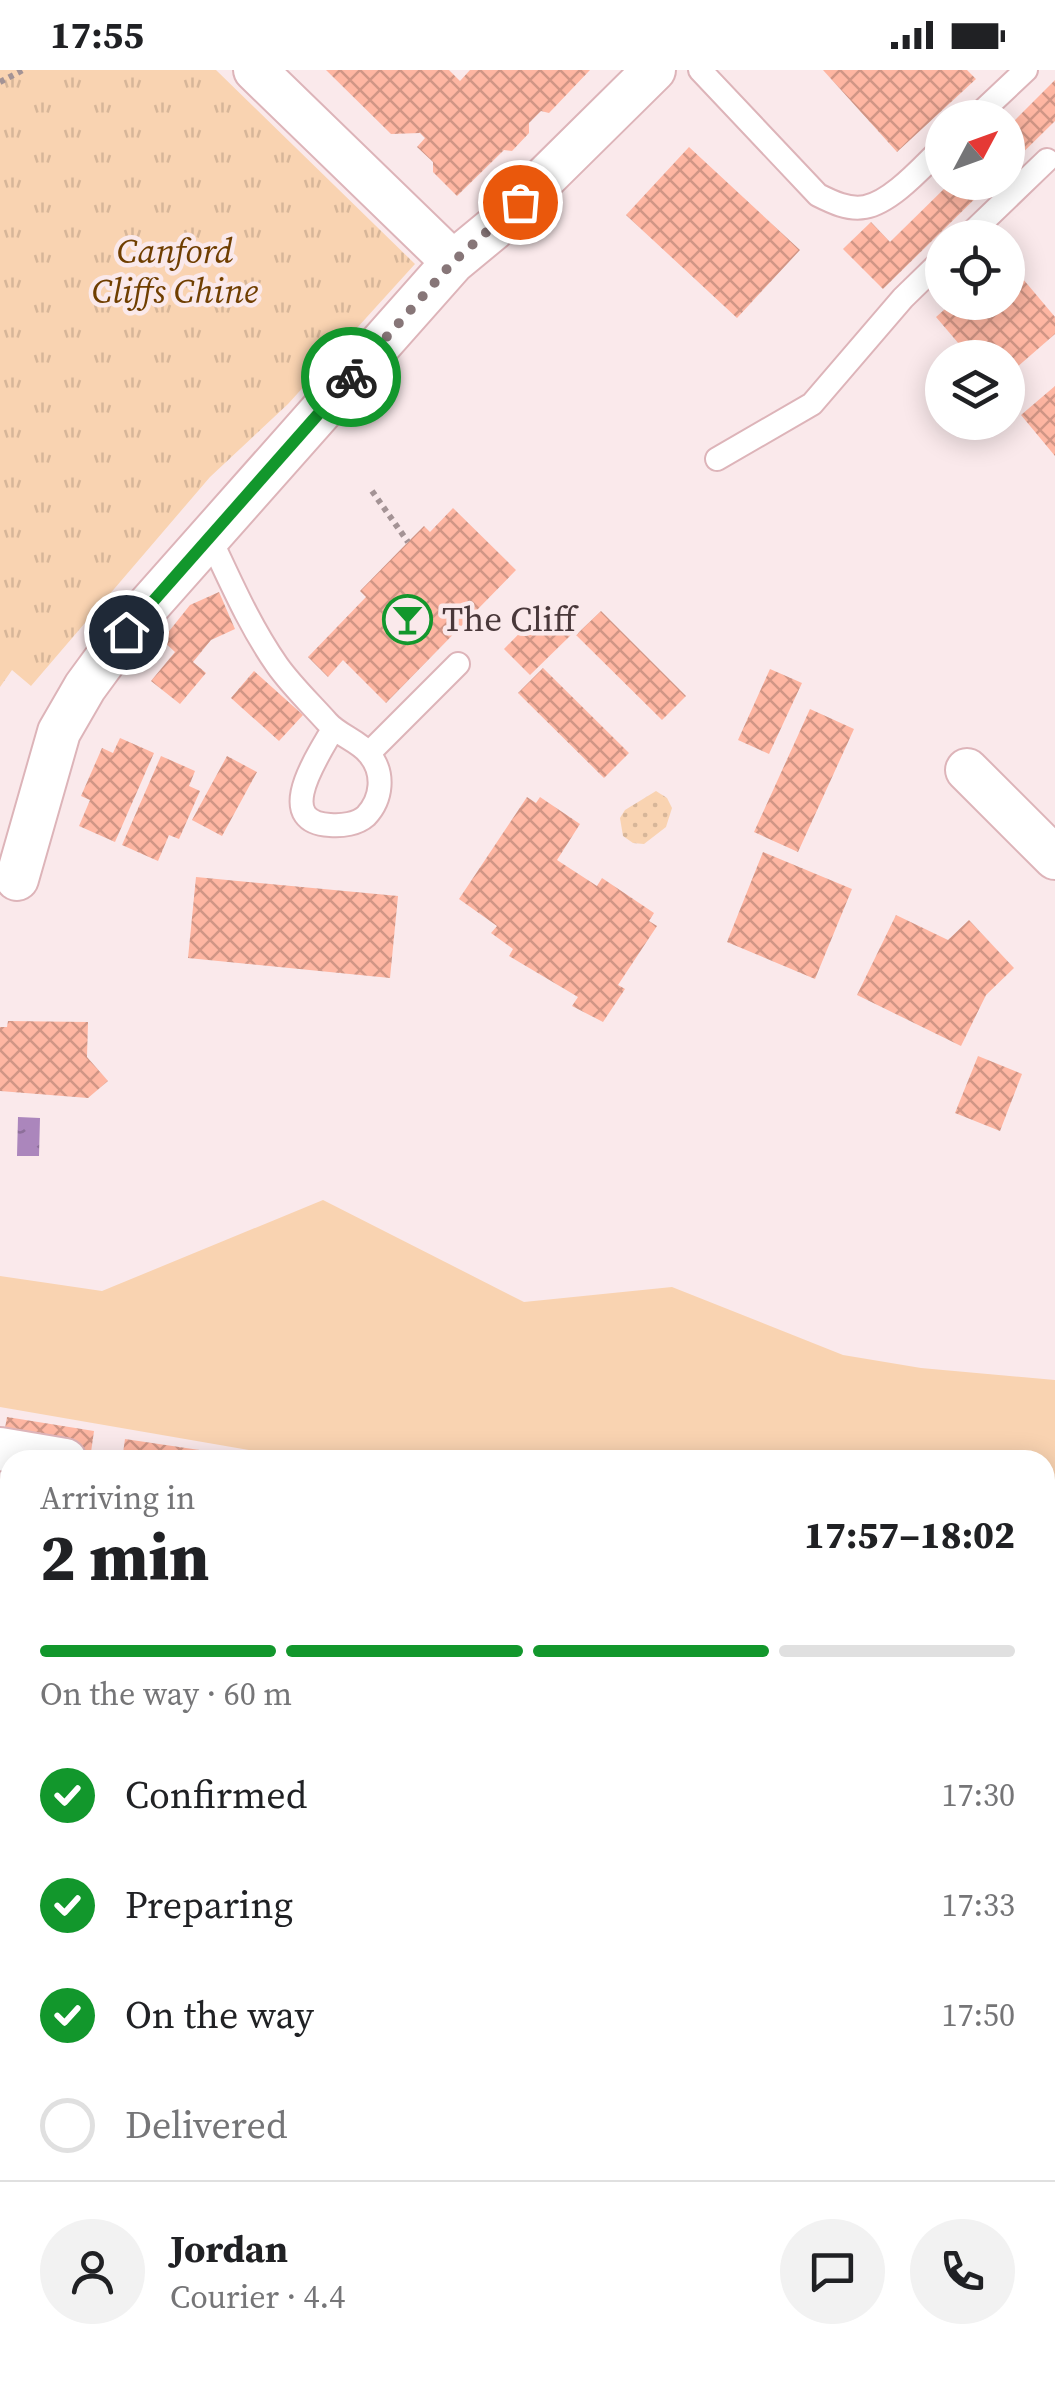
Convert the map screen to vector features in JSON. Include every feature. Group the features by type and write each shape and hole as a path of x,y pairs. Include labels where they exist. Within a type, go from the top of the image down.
{"street":[{"path":"255,70 446,279"},
{"path":"17,879 59,732 85,687 126,632 446,279 654,70"},
{"path":"967,770 1055,858"}],"lane":[{"path":"700,70 818,195 841,206 866,207 899,188 925,164"},
{"path":"994,100 1026,70"},
{"path":"984,220 1046,160"},
{"path":"717,459 812,404 925,277"},
{"path":"209,536 278,666 333,729 369,753 381,778 377,802 363,820 341,826 322,825 308,818 301,802 302,786 333,729"},
{"path":"369,753 458,664"}],"path":[{"path":"0,82 23,70"},
{"path":"372,491 408,542"}],"green space":[{"name":"Canford Cliffs Chine","path":"0,70 216,70 415,264 288,404 210,477 31,686 12,670 0,687"},
{"path":"656,791 667,798 672,808 666,827 644,844 633,843 623,836 620,818 625,810"},
{"path":"323,1200 524,1302 672,1287 843,1355 921,1368 1055,1380 1055,1450 249,1450 0,1407 0,1276 102,1291"}],"water":[{"path":"18,1117 40,1118 39,1156 17,1156"}],"building":[{"path":"326,70 449,70 460,81 470,70 590,70 549,113 541,111 529,123 529,133 512,151 504,150 457,196 433,172 433,162 417,147 425,138 420,133 391,134"},
{"path":"823,70 967,70 976,79 953,100 925,100 925,126 897,152"},
{"path":"1055,80 1055,121 1025,150 1025,110"},
{"path":"689,147 800,250 737,318 626,215"},
{"path":"933,200 974,200 953,220 925,220 925,248 883,289 843,249 871,222 890,242"},
{"path":"1025,281 1055,317 1055,334 1025,360 1025,340 956,340 939,320 1025,320"},
{"path":"1055,386 1055,456 1025,420 1025,412"},
{"name":"The Cliff","path":"453,508 516,570 386,703 343,660 328,677 308,657 366,597 360,591 424,526 430,532"},
{"path":"219,592 235,629 211,640 193,662 206,673 180,704 151,681 175,652 162,640 190,605"},
{"path":"545,607 572,634 530,675 504,649"},
{"path":"601,611 686,696 662,720 576,635"},
{"path":"543,668 629,753 604,778 518,693"},
{"path":"770,669 802,683 769,754 738,740"},
{"path":"254,671 303,715 279,741 231,698"},
{"path":"810,709 854,729 798,852 754,832"},
{"path":"120,738 154,753 115,842 79,826 90,800 81,796 102,748 113,753"},
{"path":"161,756 195,771 189,786 200,791 179,839 169,835 158,861 122,845"},
{"path":"227,756 257,772 222,836 192,820"},
{"path":"527,797 536,803 540,797 580,824 557,860 597,886 602,878 654,913 649,921 657,926 618,985 625,989 603,1022 572,1006 578,997 509,956 513,949 491,933 497,926 459,899"},
{"path":"763,852 852,889 815,979 727,942"},
{"path":"196,877 398,896 390,978 188,958"},
{"path":"896,915 948,940 969,920 1014,968 986,995 961,1046 857,995"},
{"path":"8,1021 88,1022 87,1057 108,1081 88,1098 0,1091 0,1027 7,1027"},
{"path":"978,1056 1022,1074 1000,1131 955,1113"},
{"path":"7,1417 94,1431 91,1450 3,1439"},
{"path":"125,1439 199,1450 123,1450"}],"way so far":[{"path":"351,377 453,262 520,202"}],"place":[{"name":"The Cliff","path":"407,619"}],"route":[{"path":"126,632 351,377"}]}
